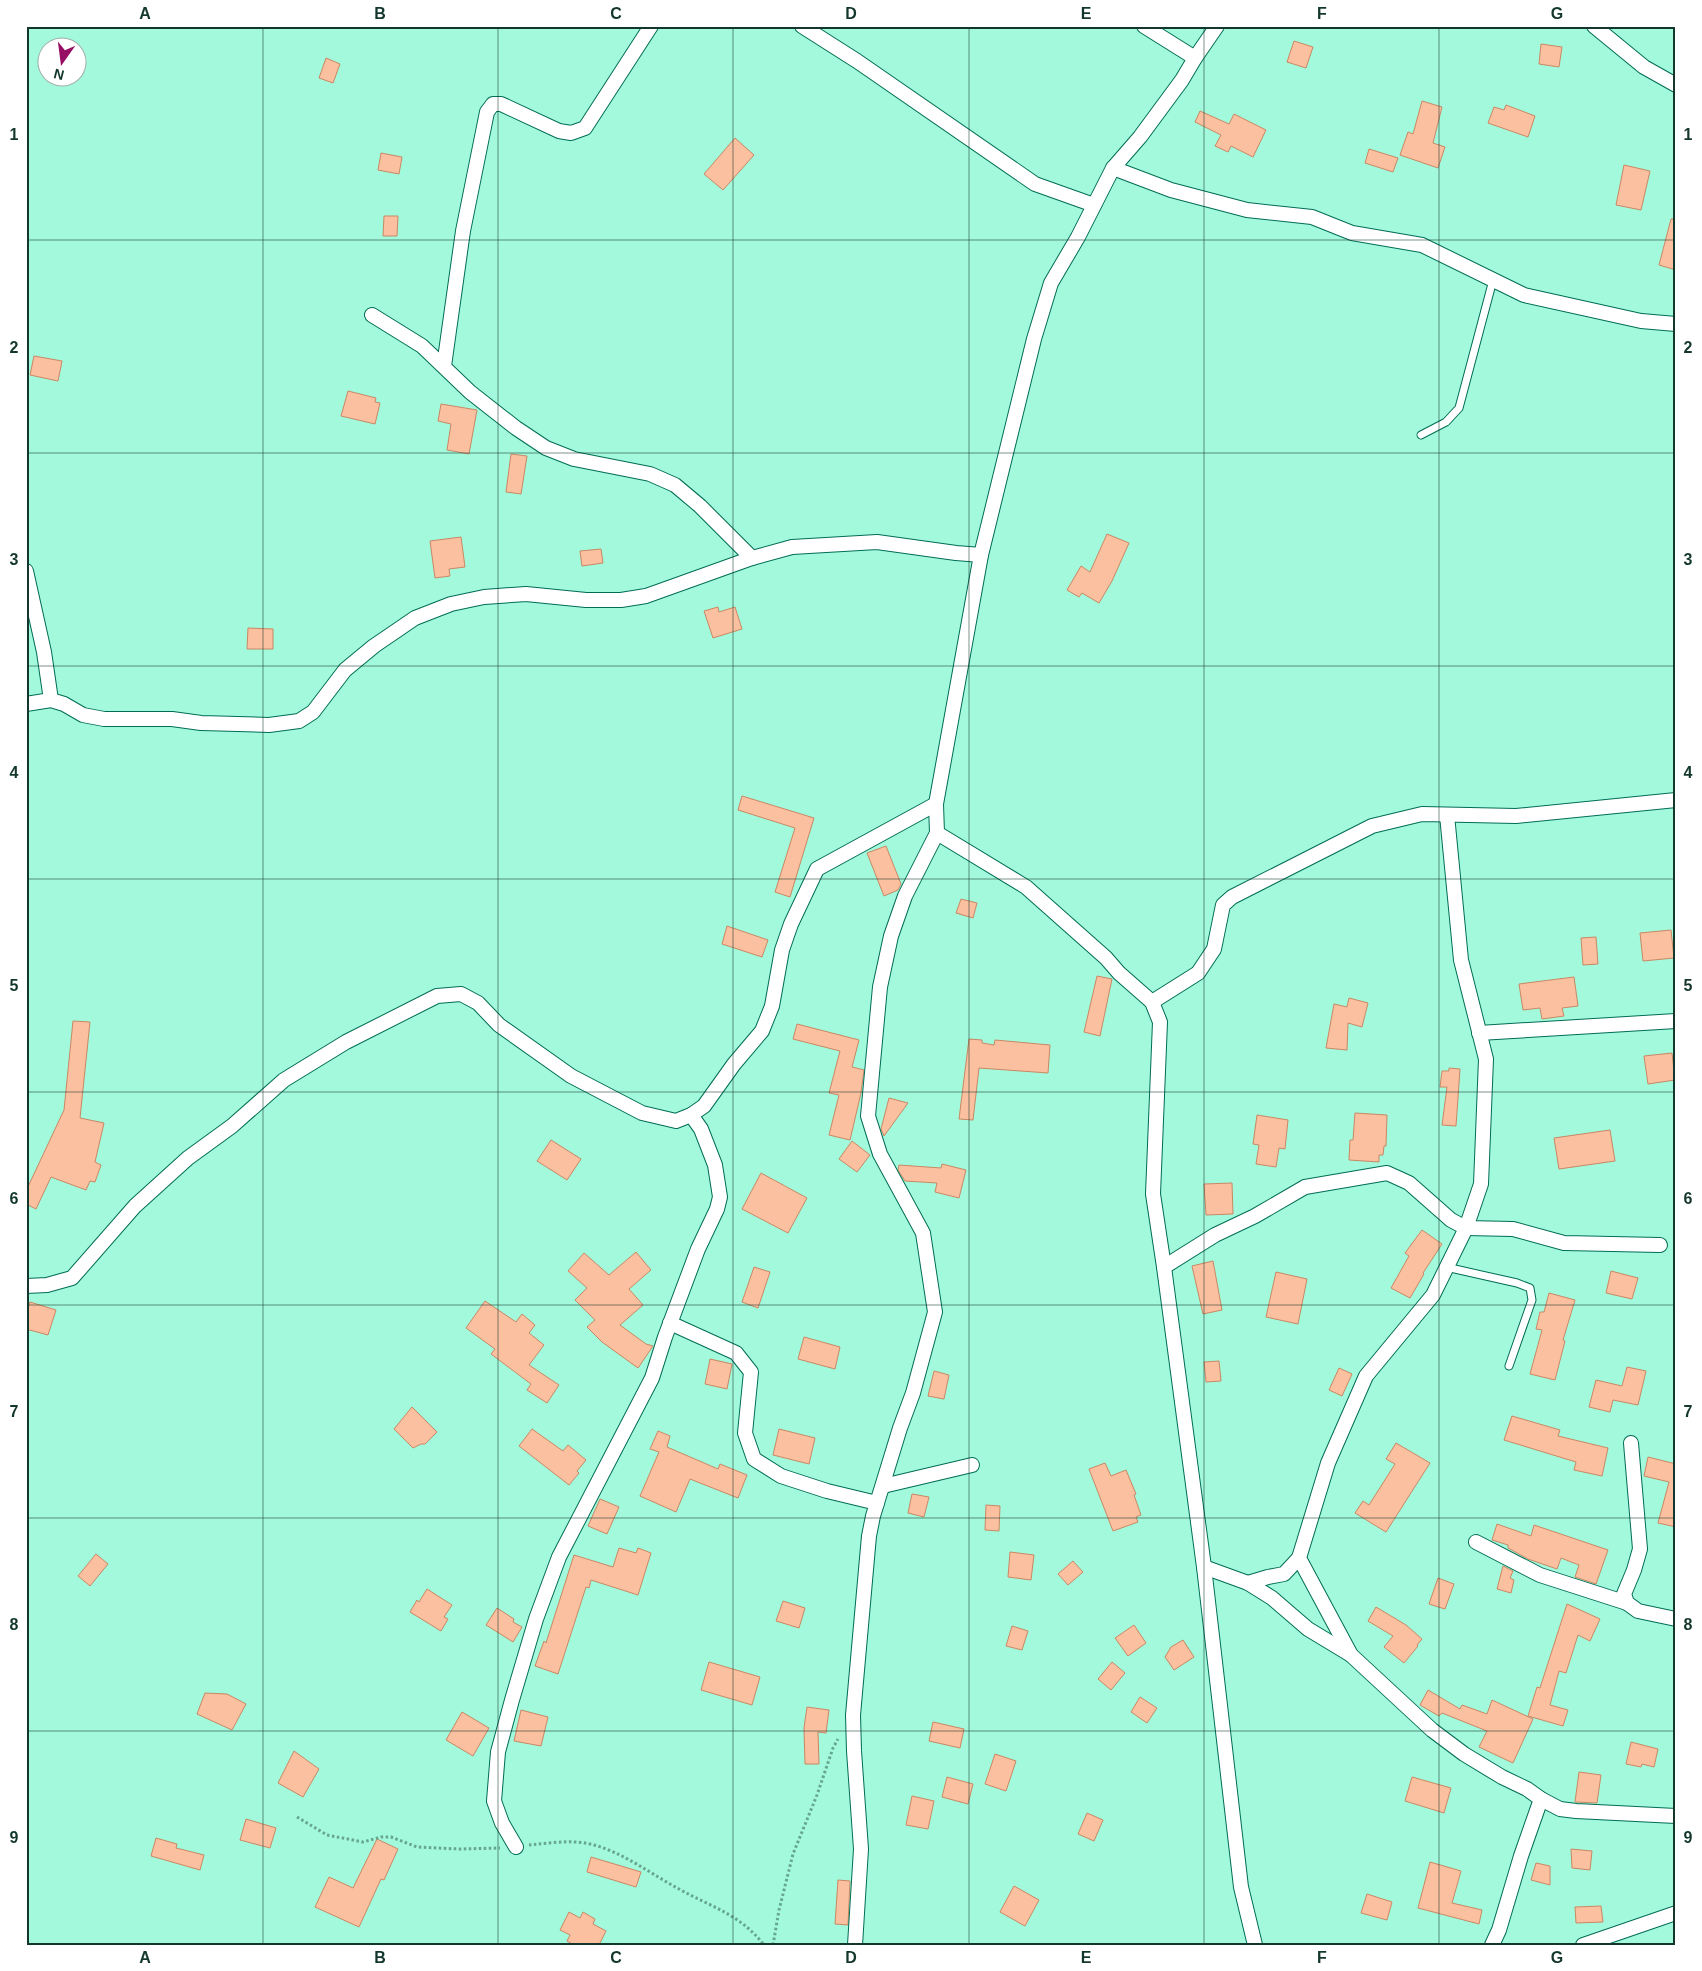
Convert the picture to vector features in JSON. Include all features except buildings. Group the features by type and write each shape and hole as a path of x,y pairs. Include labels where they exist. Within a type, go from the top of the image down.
{"street":[{"path":"444,366 463,231 487,112 494,104 501,104 559,131 571,133 585,128 651,26"},
{"path":"802,26 858,61 1035,184 1094,205"},
{"path":"1144,26 1195,58"},
{"path":"856,1945 861,1849 853,1715 869,1536 900,1428 913,1394 935,1312 923,1233 880,1154 868,1116 880,987 891,936 905,896 938,832 936,804 981,555 1034,339 1051,283 1113,168 1140,137 1182,80 1217,26"},
{"path":"1594,26 1644,68 1676,85"},
{"path":"1113,168 1171,190 1247,210 1312,217 1352,233 1422,245 1524,295 1641,321 1676,324"},
{"path":"372,315 422,346 470,392 516,428 546,448 574,458 650,474 674,484 700,506 752,558"},
{"path":"26,704 51,700 64,704 83,715 104,719 172,719 201,723 269,725 299,721 313,712 345,670 374,646 415,618 451,604 484,597 526,594 586,600 621,600 646,596 752,558 792,546 876,542 981,555"},
{"path":"26,571 44,652 51,700"},
{"path":"1152,1002 1198,973 1214,949 1223,905 1232,897 1372,826 1422,814 1516,816 1676,800"},
{"path":"26,1286 46,1285 72,1278 135,1206 188,1158 232,1126 284,1080 346,1042 437,996 461,994 478,1003 499,1025 564,1071 595,1090 642,1113 676,1121 692,1115 704,1106 734,1064 762,1031 772,1006 782,950 791,924 817,869 936,804"},
{"path":"1248,1583 1284,1574 1299,1558 1328,1464 1366,1376 1433,1295 1466,1228 1481,1184 1486,1060 1461,960 1447,815"},
{"path":"938,832 1026,887 1106,958 1118,973 1152,1002 1160,1022 1153,1194 1204,1567 1241,1887 1255,1945"},
{"path":"1479,1033 1676,1021"},
{"path":"516,1847 502,1823 494,1802 498,1752 536,1619 559,1557 652,1378 670,1323 698,1249 717,1209 720,1197 715,1165 692,1115"},
{"path":"1164,1266 1215,1235 1255,1216 1305,1187 1387,1173 1409,1183 1450,1220 1466,1228 1513,1229 1564,1243 1660,1245"},
{"path":"670,1323 736,1353 752,1372 745,1433 754,1459 781,1476 827,1491 877,1503"},
{"path":"1627,1603 1624,1594 1640,1549 1631,1443"},
{"path":"883,1486 972,1464"},
{"path":"1476,1542 1540,1575 1627,1603 1638,1612 1676,1619"},
{"path":"1299,1558 1351,1655"},
{"path":"1204,1567 1248,1583 1272,1598 1308,1629 1351,1655 1432,1730 1464,1754 1502,1778 1527,1789 1541,1799 1560,1809 1676,1816"},
{"path":"1492,1945 1500,1930 1521,1856 1541,1799"},
{"path":"1583,1945 1676,1913"}],"lane":[{"path":"1421,435 1446,422 1458,408 1493,280"},
{"path":"1446,1267 1517,1283 1530,1288 1532,1300 1509,1366"}],"path":[{"path":"773,1945 779,1910 793,1854 817,1795 833,1748 853,1715"},
{"path":"296,1817 327,1835 363,1842 381,1837 391,1837 418,1847 459,1849 516,1847 564,1842 594,1845 627,1859 680,1890 726,1912 753,1930 764,1945"}]}
